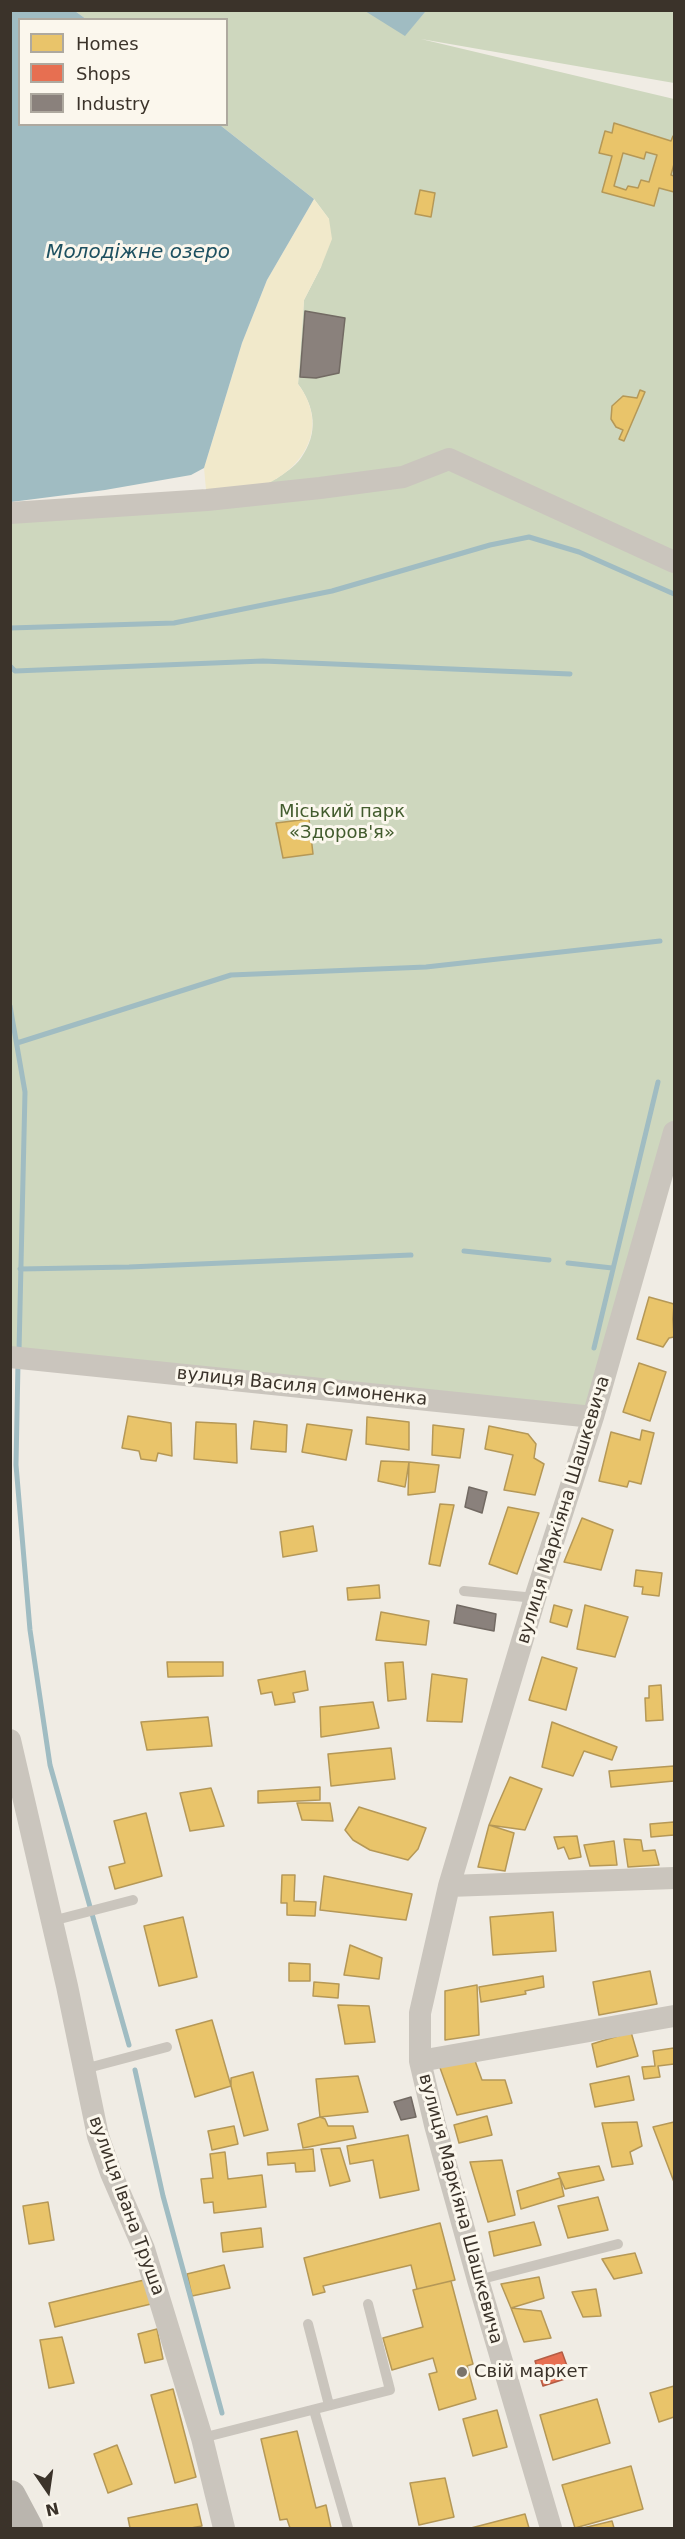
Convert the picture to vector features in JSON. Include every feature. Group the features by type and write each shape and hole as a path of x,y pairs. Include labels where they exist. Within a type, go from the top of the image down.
{"street":[{"path":"10,513 207,500 320,488 404,477 449,459 675,562"},
{"name":"вулиця Маркіяна Шашкевича","path":"551,2529 478,2280 420,2061 420,2013 449,1886 535,1598 593,1418 675,1132"},
{"name":"вулиця Василя Симоненка","path":"20,1358 593,1418"},
{"name":"вулиця Івана Труша","path":"10,1740 98,2136 111,2173 144,2249 202,2438 224,2529"},
{"path":"449,1886 675,1878"},
{"path":"420,2061 675,2016"},
{"path":"10,2496 27,2529"}],"lane":[{"path":"464,1591 535,1598"},
{"path":"52,1921 133,1900"},
{"path":"83,2069 167,2047"},
{"path":"478,2280 618,2244"},
{"path":"202,2438 390,2390 368,2304"},
{"path":"308,2324 329,2405"},
{"path":"314,2410 348,2529"}],"green space":[{"name":"Міський парк «Здоров'я»","path":"75,11 367,11 405,35 426,11 674,11 674,83 421,39 674,99 674,1132 593,1417 11,1361 11,513 120,505 276,479 296,464 311,439 313,420 308,402 298,384 304,300 321,267 329,219 314,199 221,126 228,126 228,18 85,18"}],"sand":[{"path":"314,199 329,219 332,239 304,300 298,384 307,399 312,414 309,442 293,466 280,477 251,490 207,500 204,468 242,343 267,280"}],"water":[{"path":"426,10 405,36 365,11"},
{"name":"Молодіжне озеро","path":"10,11 75,11 85,18 18,18 18,126 221,126 314,199 267,280 242,343 204,468 191,475 105,490 11,502"}],"building: Homes":[{"path":"614,123 671,141 674,136 674,164 671,175 674,176 674,192 659,188 654,206 602,192 612,156 599,153 605,131 612,133","holes":["646,152 657,155 649,182 641,180 638,188 628,186 626,190 614,186 623,153 644,159"]},
{"path":"420,190 435,193 431,217 415,214"},
{"path":"640,390 645,392 624,441 619,439 623,430 616,427 611,419 612,406 623,396 637,398"},
{"path":"309,819 313,854 283,858 276,823"},
{"path":"649,1297 674,1304 674,1337 669,1338 663,1347 637,1339"},
{"path":"639,1363 666,1372 650,1421 623,1412"},
{"path":"128,1416 171,1423 172,1456 158,1453 156,1461 141,1459 139,1451 122,1448"},
{"path":"367,1417 409,1422 409,1450 366,1444"},
{"path":"254,1421 287,1425 286,1452 251,1449"},
{"path":"196,1422 236,1424 237,1463 194,1459"},
{"path":"307,1424 352,1430 346,1460 302,1452"},
{"path":"433,1425 464,1429 460,1458 432,1455"},
{"path":"489,1426 528,1434 536,1444 534,1458 544,1464 535,1495 504,1490 513,1455 485,1449"},
{"path":"642,1430 654,1433 641,1484 629,1481 627,1487 599,1481 611,1432 640,1440"},
{"path":"381,1461 409,1462 405,1487 378,1481"},
{"path":"409,1462 439,1465 435,1492 408,1495"},
{"path":"440,1504 454,1505 440,1566 429,1564"},
{"path":"508,1507 539,1513 517,1574 489,1564"},
{"path":"582,1518 613,1530 601,1570 564,1562"},
{"path":"313,1526 317,1551 283,1557 280,1532"},
{"path":"636,1570 662,1573 659,1596 642,1594 643,1587 634,1586"},
{"path":"379,1585 380,1598 348,1600 347,1588"},
{"path":"554,1605 572,1610 567,1627 550,1622"},
{"path":"585,1605 628,1617 615,1657 577,1649"},
{"path":"381,1612 429,1621 426,1645 376,1640"},
{"path":"542,1657 577,1668 566,1710 529,1700"},
{"path":"167,1662 223,1662 223,1676 168,1677"},
{"path":"403,1662 406,1699 388,1701 385,1663"},
{"path":"305,1671 308,1690 293,1693 295,1702 275,1705 272,1692 261,1694 258,1680"},
{"path":"432,1674 467,1679 462,1722 427,1721"},
{"path":"661,1685 663,1720 646,1721 645,1698 649,1698 649,1686"},
{"path":"373,1702 379,1728 321,1737 320,1707"},
{"path":"208,1717 212,1746 147,1750 141,1722"},
{"path":"552,1722 617,1747 612,1760 584,1751 573,1776 542,1767"},
{"path":"391,1748 395,1779 331,1786 328,1754"},
{"path":"674,1766 674,1781 611,1787 609,1771"},
{"path":"510,1777 542,1789 525,1830 489,1825"},
{"path":"320,1787 320,1800 258,1803 258,1791"},
{"path":"211,1788 224,1826 190,1831 180,1793"},
{"path":"297,1803 330,1803 333,1821 302,1820"},
{"path":"359,1807 426,1828 418,1849 408,1860 370,1850 353,1840 345,1830"},
{"path":"146,1813 162,1876 115,1889 109,1867 125,1863 114,1821"},
{"path":"674,1822 674,1835 651,1837 650,1824"},
{"path":"489,1825 514,1833 505,1871 478,1867"},
{"path":"577,1836 581,1857 569,1859 564,1847 558,1849 554,1837"},
{"path":"624,1839 641,1840 643,1851 655,1850 659,1865 628,1867"},
{"path":"614,1841 617,1865 590,1866 584,1845"},
{"path":"282,1875 295,1875 294,1901 316,1902 315,1916 287,1915 287,1903 281,1903"},
{"path":"324,1876 412,1894 406,1920 320,1910"},
{"path":"553,1912 556,1951 493,1955 490,1917"},
{"path":"183,1917 197,1977 159,1986 144,1926"},
{"path":"350,1945 382,1958 379,1979 344,1975"},
{"path":"289,1963 310,1964 310,1981 289,1981"},
{"path":"650,1971 657,2004 599,2015 593,1982"},
{"path":"543,1976 544,1987 525,1991 526,1994 481,2002 479,1987"},
{"path":"314,1982 339,1984 338,1998 313,1996"},
{"path":"477,1985 479,2035 445,2040 445,1991"},
{"path":"338,2005 369,2006 375,2042 345,2044"},
{"path":"212,2020 231,2086 195,2097 176,2030"},
{"path":"631,2032 638,2056 597,2067 592,2044"},
{"path":"674,2048 674,2064 658,2066 660,2077 644,2079 642,2067 655,2066 653,2051"},
{"path":"474,2058 482,2080 505,2080 512,2103 457,2115 439,2065"},
{"path":"253,2072 268,2130 244,2136 231,2078"},
{"path":"358,2076 368,2112 320,2117 316,2079"},
{"path":"629,2076 634,2100 595,2107 590,2084"},
{"path":"487,2116 492,2135 459,2143 454,2125"},
{"path":"320,2117 325,2119 328,2126 353,2126 356,2138 303,2148 298,2124"},
{"path":"637,2122 642,2146 630,2152 633,2164 612,2167 602,2123"},
{"path":"674,2122 674,2182 653,2127"},
{"path":"234,2126 238,2144 212,2150 208,2131"},
{"path":"408,2135 419,2190 380,2198 373,2160 350,2164 347,2146"},
{"path":"340,2148 350,2181 330,2186 321,2149"},
{"path":"313,2149 315,2171 296,2172 295,2163 268,2165 267,2153"},
{"path":"225,2152 228,2179 262,2175 266,2207 214,2213 213,2202 204,2203 201,2179 213,2178 210,2154"},
{"path":"502,2160 515,2215 488,2222 470,2162"},
{"path":"599,2166 604,2180 565,2189 558,2173"},
{"path":"560,2178 564,2196 521,2209 517,2191"},
{"path":"598,2197 608,2230 568,2238 558,2206"},
{"path":"48,2202 54,2240 29,2244 23,2206"},
{"path":"534,2222 541,2245 494,2256 489,2232"},
{"path":"440,2223 455,2280 417,2289 411,2265 323,2286 325,2292 313,2295 304,2258"},
{"path":"261,2228 263,2247 223,2252 221,2233"},
{"path":"635,2253 642,2273 614,2279 602,2259"},
{"path":"224,2265 230,2288 192,2296 187,2274"},
{"path":"539,2277 544,2298 511,2308 501,2284"},
{"path":"144,2280 151,2304 55,2327 49,2303"},
{"path":"451,2281 473,2364 467,2366 476,2399 439,2410 429,2374 437,2372 433,2358 392,2370 383,2338 423,2327 413,2290"},
{"path":"596,2289 601,2316 583,2317 572,2292"},
{"path":"511,2308 541,2311 551,2338 524,2342"},
{"path":"157,2329 163,2359 145,2363 138,2334"},
{"path":"62,2337 74,2383 49,2388 40,2340"},
{"path":"674,2386 674,2417 659,2422 650,2393"},
{"path":"173,2389 196,2477 175,2483 151,2395"},
{"path":"597,2399 610,2443 553,2460 540,2415"},
{"path":"497,2410 507,2447 473,2456 463,2419"},
{"path":"297,2431 316,2508 326,2505 331,2528 290,2528 287,2519 280,2520 261,2439"},
{"path":"117,2445 132,2484 108,2493 94,2454"},
{"path":"631,2466 643,2509 575,2528 562,2485"},
{"path":"445,2478 454,2517 419,2525 410,2483"},
{"path":"197,2504 202,2526 130,2528 128,2518"},
{"path":"525,2514 529,2528 471,2528"},
{"path":"612,2521 614,2528 583,2528"}],"building: Shops":[{"path":"562,2352 571,2377 543,2386 535,2361"}],"building: Industry":[{"path":"305,311 345,318 339,373 316,378 300,377"},
{"path":"469,1487 487,1492 482,1513 465,1507"},
{"path":"457,1605 496,1614 494,1631 454,1623"},
{"path":"411,2097 416,2117 401,2120 394,2102"}],"waterway":[{"path":"10,628 174,623 332,591 490,545 529,537 579,552 674,594"},
{"path":"10,666 15,671 263,661 570,674"},
{"path":"17,1043 231,975 426,967 660,941"},
{"path":"10,1006 25,1092 19,1351"},
{"path":"594,1348 658,1082"},
{"path":"464,1251 549,1260"},
{"path":"20,1269 129,1267 411,1255"},
{"path":"568,1263 612,1268"},
{"path":"18,1363 16,1465 30,1630 50,1765 129,2045"},
{"path":"135,2070 163,2196 222,2413"}],"place":[{"name":"Свiй маркет","path":"462,2372"}]}
